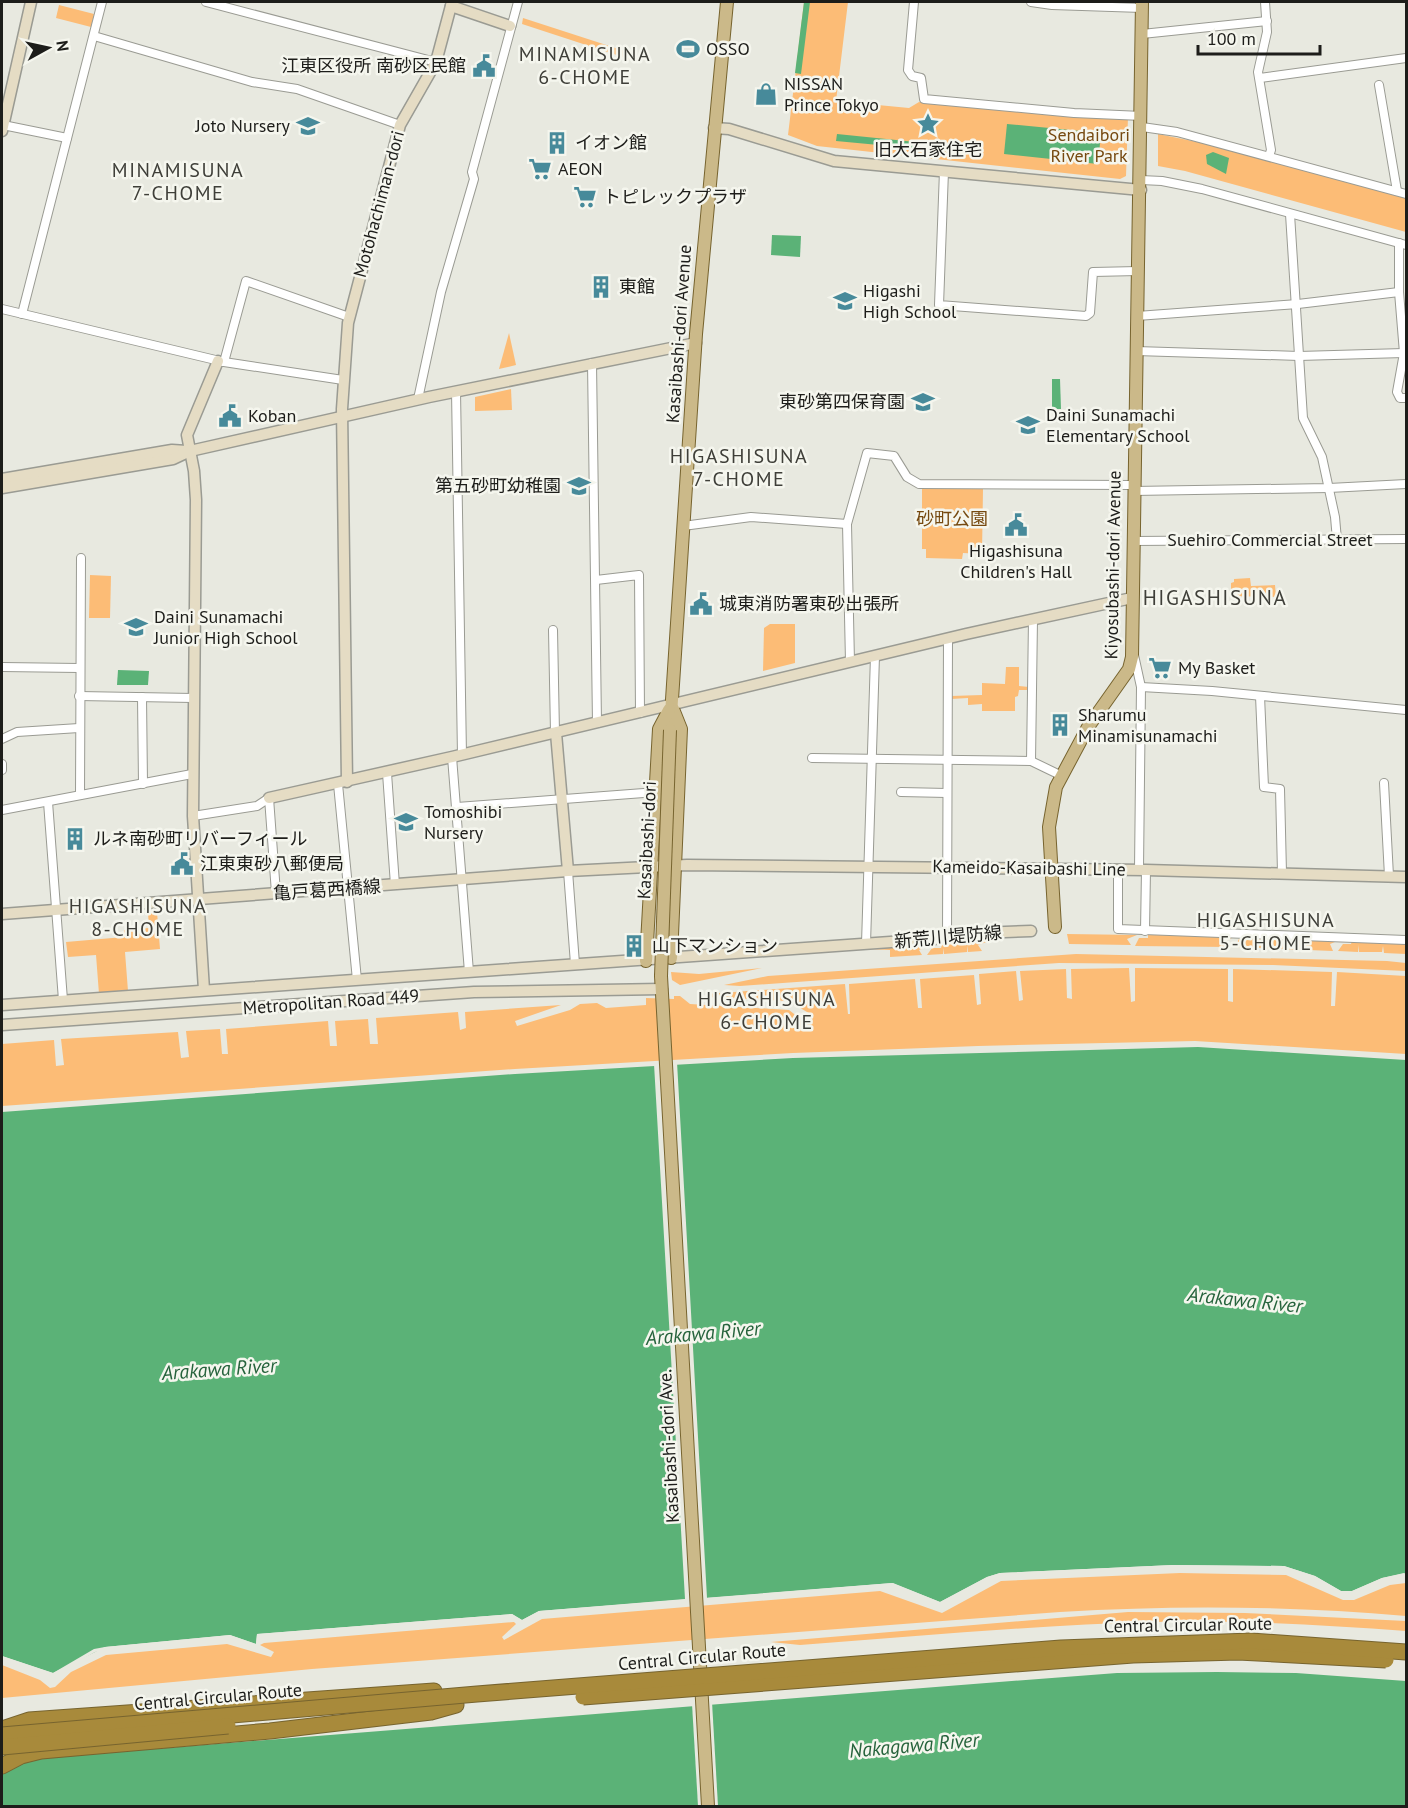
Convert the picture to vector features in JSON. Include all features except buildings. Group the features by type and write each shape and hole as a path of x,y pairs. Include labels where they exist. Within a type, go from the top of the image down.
{"highway":[{"name":"Central Circular Route","path":"2,1735 477,1694 1134,1644 1251,1641 1407,1652"},
{"name":"Central Circular Route","path":"2,1747 456,1705 562,1699 1133,1655 1238,1653 1407,1662"},
{"path":"2,1729 29,1720 270,1702 455,1689 477,1694"},
{"path":"2,1766 21,1756 41,1751 270,1731 431,1712 456,1705"}],"main road":[{"name":"Kasaibashi-dori Avenue","path":"671,705 696,343 727,2"},
{"name":"Kiyosubashi-dori Avenue","path":"1055,927 1050,812 1060,775 1131,663 1141,185 1142,5"},
{"name":"Kasaibashi-dori","path":"661,976 671,705"},
{"path":"646,961 659,729 671,705"},
{"path":"671,705 681,729 671,958"},
{"name":"Kasaibashi-dori Ave.","path":"661,976 708,1806"}],"street":[{"path":"31,2 2,128 67,138"},
{"path":"22,314 102,2"},
{"path":"207,2 436,62"},
{"path":"418,399 441,292 474,179 472,172 518,2"},
{"path":"914,2 908,70 912,76 921,78 924,99 1074,113 1142,122 1407,194"},
{"path":"1031,2 1052,5 1142,5"},
{"path":"1265,2 1267,32 1258,72 1271,150 1269,156"},
{"path":"452,4 510,26"},
{"name":"Motohachiman-dori","path":"343,783 342,417 349,317 400,125 436,62 452,4"},
{"path":"1142,34 1266,21"},
{"path":"94,36 252,82 297,89 400,125"},
{"path":"1260,78 1407,58"},
{"path":"1379,85 1397,191"},
{"path":"714,128 729,129 825,159 944,171 1141,185 1162,181 1202,189 1403,244 1399,292 1404,353 1397,392 1400,398 1407,398"},
{"path":"944,171 939,305 1086,316 1090,313 1093,272 1138,271"},
{"path":"1290,214 1298,304 1304,418 1322,457 1337,540"},
{"path":"204,990 193,816 196,500 187,441 189,428 221,362 246,281 349,317"},
{"path":"1137,316 1298,304 1399,292"},
{"path":"2,309 221,362 343,380"},
{"path":"2,488 173,459 190,451 418,399 696,343"},
{"path":"1136,351 1299,356 1404,353"},
{"path":"592,363 597,723"},
{"path":"456,391 457,807 469,972"},
{"path":"2,478 172,450 190,451"},
{"path":"850,662 847,524 867,453 894,456 908,477 919,484 1133,488 1329,488 1407,484"},
{"path":"683,526 751,517 847,524"},
{"name":"Suehiro Commercial Street","path":"1133,541 1407,539"},
{"path":"80,795 81,558"},
{"path":"596,580 639,576 640,713"},
{"path":"193,816 257,806 269,798 556,733 948,638 1132,598"},
{"path":"1031,761 1033,619"},
{"path":"554,630 556,733 575,964"},
{"path":"947,938 948,638"},
{"path":"1132,650 1142,687 1145,931"},
{"path":"646,961 867,944 875,656"},
{"path":"2,667 79,668"},
{"path":"1142,687 1407,710"},
{"path":"79,696 193,698"},
{"path":"1260,696 1264,787 1280,789 1282,873"},
{"path":"142,697 143,783"},
{"path":"2,739 17,732 79,728"},
{"path":"812,758 1031,761 1060,775"},
{"path":"2,764 2,770"},
{"path":"387,772 395,885"},
{"path":"2,810 192,774"},
{"path":"343,783 348,888 357,980"},
{"path":"1384,783 1389,876"},
{"path":"457,807 657,792"},
{"path":"901,792 947,793"},
{"path":"269,798 276,894"},
{"path":"48,802 63,1000"},
{"name":"Kameido-Kasaibashi Line","path":"652,867 1051,868 1407,877"},
{"name":"亀戸葛西橋線","path":"2,914 568,871 652,867"},
{"path":"1118,869 1118,929 1407,940"},
{"name":"新荒川堤防線","path":"867,944 947,938 953,934 1030,931"},
{"name":"Metropolitan Road 449","path":"2,1005 575,964 646,961"},
{"name":"Metropolitan Road 449","path":"2,1025 474,992 662,994"}],"green space":[{"name":"Sendaibori River Park","path":"804,2 848,2 836,101 909,108 919,102 1128,117 1126,176 1120,179 817,146 788,135"},
{"path":"59,5 94,14 91,27 56,18"},
{"path":"523,18 631,53 629,59 522,24"},
{"name":"Sendaibori River Park","path":"1158,134 1222,147 1406,198 1406,232 1185,171 1158,166"},
{"path":"509,333 516,365 499,369"},
{"path":"511,389 512,410 475,411 475,397"},
{"name":"砂町公園","path":"922,489 983,489 982,554 963,553 962,559 926,558 926,549 922,549"},
{"path":"90,575 111,576 110,618 89,618"},
{"path":"1250,578 1251,586 1275,585 1276,597 1231,596 1231,583 1234,579"},
{"path":"770,624 795,624 795,663 763,671 764,628"},
{"path":"1006,667 1019,667 1019,686 1029,687 1029,690 1019,690 1018,696 1015,697 1015,711 982,711 982,704 968,705 968,698 951,699 951,696 982,695 982,683 1005,684"},
{"path":"157,912 160,949 125,952 128,991 99,994 96,955 68,957 66,942 124,937 124,930 149,928 148,913"},
{"path":"1067,934 1137,935 1127,939 1131,945 1069,944"},
{"path":"1148,935 1237,936 1227,940 1230,947 1135,946 1139,938 1148,938"},
{"path":"1248,937 1340,940 1330,944 1333,951 1235,947 1239,939 1248,940"},
{"path":"989,941 978,945 982,951 968,952 967,945 967,952 944,954 943,948 943,954 927,955 932,948 941,948 942,945"},
{"path":"1352,941 1406,944 1406,954 1384,953 1383,946 1382,952 1359,952 1359,945 1358,952 1338,951 1343,944 1351,944"},
{"path":"929,945 919,950 922,955 890,957 890,950 867,949"},
{"path":"1076,954 1387,961 1406,963 1406,971 1273,965 1059,963 740,986 724,985 768,976"},
{"path":"762,968 680,985 672,980 671,972 699,974"},
{"path":"1129,968 1131,1002 1135,1001 1135,968 1228,969 1228,1001 1233,1002 1233,969 1332,972 1331,1006 1335,1006 1337,972 1406,976 1406,1054 1195,1041 978,1046 793,1053 515,1069 2,1106 2,1044 54,1040 56,1066 64,1065 61,1039 178,1032 181,1058 189,1057 186,1031 220,1029 222,1054 228,1054 226,1029 328,1021 330,1046 337,1046 335,1021 368,1019 370,1044 378,1044 376,1018 458,1012 460,1030 466,1028 465,1012 561,1005 515,1021 517,1026 570,1010 580,1004 597,1003 606,1008 646,1005 646,998 674,999 674,996 680,996 690,1004 789,1010 798,1017 814,1016 788,1001 707,997 707,994 845,984 848,1014 850,1014 849,984 915,979 918,1008 922,1008 920,979 974,975 977,1005 981,1004 979,974 1016,971 1019,1001 1023,1000 1020,971 1066,969 1067,998 1072,999 1071,969"},
{"path":"1180,1573 1286,1575 1343,1600 1354,1600 1390,1585 1406,1583 1406,1616 1320,1610 1233,1608 1147,1608 1060,1612 312,1669 2,1698 2,1665 40,1680 50,1688 55,1687 71,1672 106,1655 227,1644 271,1657 274,1652 260,1645 514,1622 516,1624 502,1637 504,1640 542,1619 880,1591 942,1613 1001,1581"},
{"path":"1128,1612 1245,1613 1406,1621 1406,1631 1281,1624 1156,1622 1022,1628 800,1645 771,1642"}],"water":[{"path":"804,2 810,2 801,74 795,73"},
{"path":"1007,124 1101,133 1098,164 1004,154"},
{"path":"837,134 965,147 969,151 964,153 836,141"},
{"path":"1213,152 1229,158 1226,174 1207,164 1206,155"},
{"path":"772,235 801,236 800,257 771,255"},
{"path":"1052,379 1060,379 1061,409 1052,409"},
{"path":"118,670 149,671 148,685 117,685"},
{"name":"Arakawa River","path":"1198,1047 1406,1060 1406,1573 1382,1578 1352,1591 1341,1591 1315,1576 1284,1566 1173,1565 1000,1573 987,1577 940,1602 892,1583 539,1611 522,1620 512,1614 257,1634 256,1644 230,1635 105,1647 53,1673 2,1656 2,1112 515,1074 793,1058"},
{"name":"Nakagawa River","path":"1117,1673 1296,1673 1406,1681 1406,1806 2,1806 2,1761"}],"pier":[{"path":"677,1062 707,1598 893,1583 940,1602 987,1577 1000,1573 1173,1565 1284,1566 1315,1576 1341,1591 1352,1591 1382,1578 1404,1573 1406,1576 1383,1581 1352,1594 1340,1593 1313,1578 1284,1569 1173,1568 1001,1576 988,1579 940,1605 892,1586 540,1614 522,1623 512,1617 260,1636 257,1647 229,1638 106,1650 95,1652 53,1676 2,1660 2,1656 53,1673 94,1649 105,1647 230,1635 256,1644 257,1634 512,1614 522,1620 539,1611 685,1599 654,1064"},
{"path":"712,1702 718,1806 698,1806 692,1704"}],"place":[{"name":"OSSO","path":"688,49"},
{"name":"江東区役所 南砂区民館","path":"484,66"},
{"name":"NISSAN Prince Tokyo","path":"766,94"},
{"name":"旧大石家住宅","path":"928,124"},
{"name":"Joto Nursery","path":"308,126"},
{"name":"イオン館","path":"557,143"},
{"name":"AEON","path":"540,169"},
{"name":"トピレックプラザ","path":"585,197"},
{"name":"東館","path":"601,287"},
{"name":"Higashi High School","path":"845,301"},
{"name":"東砂第四保育園","path":"923,402"},
{"name":"Koban","path":"230,416"},
{"name":"Daini Sunamachi Elementary School","path":"1028,425"},
{"name":"第五砂町幼稚園","path":"579,486"},
{"name":"Higashisuna Children's Hall","path":"1016,525"},
{"name":"城東消防署東砂出張所","path":"701,604"},
{"name":"Daini Sunamachi Junior High School","path":"136,627"},
{"name":"My Basket","path":"1160,668"},
{"name":"Sharumu Minamisunamachi","path":"1060,725"},
{"name":"Tomoshibi Nursery","path":"406,822"},
{"name":"ルネ南砂町リバーフィール","path":"75,839"},
{"name":"江東東砂八郵便局","path":"182,864"},
{"name":"山下マンション","path":"634,946"}],"district":[{"name":"MINAMISUNA 6-CHOME","path":"585,66"},
{"name":"MINAMISUNA 7-CHOME","path":"178,182"},
{"name":"HIGASHISUNA 7-CHOME","path":"739,468"},
{"name":"HIGASHISUNA","path":"1215,598"},
{"name":"HIGASHISUNA 8-CHOME","path":"138,918"},
{"name":"HIGASHISUNA 5-CHOME","path":"1266,932"},
{"name":"HIGASHISUNA 6-CHOME","path":"767,1010"}]}
